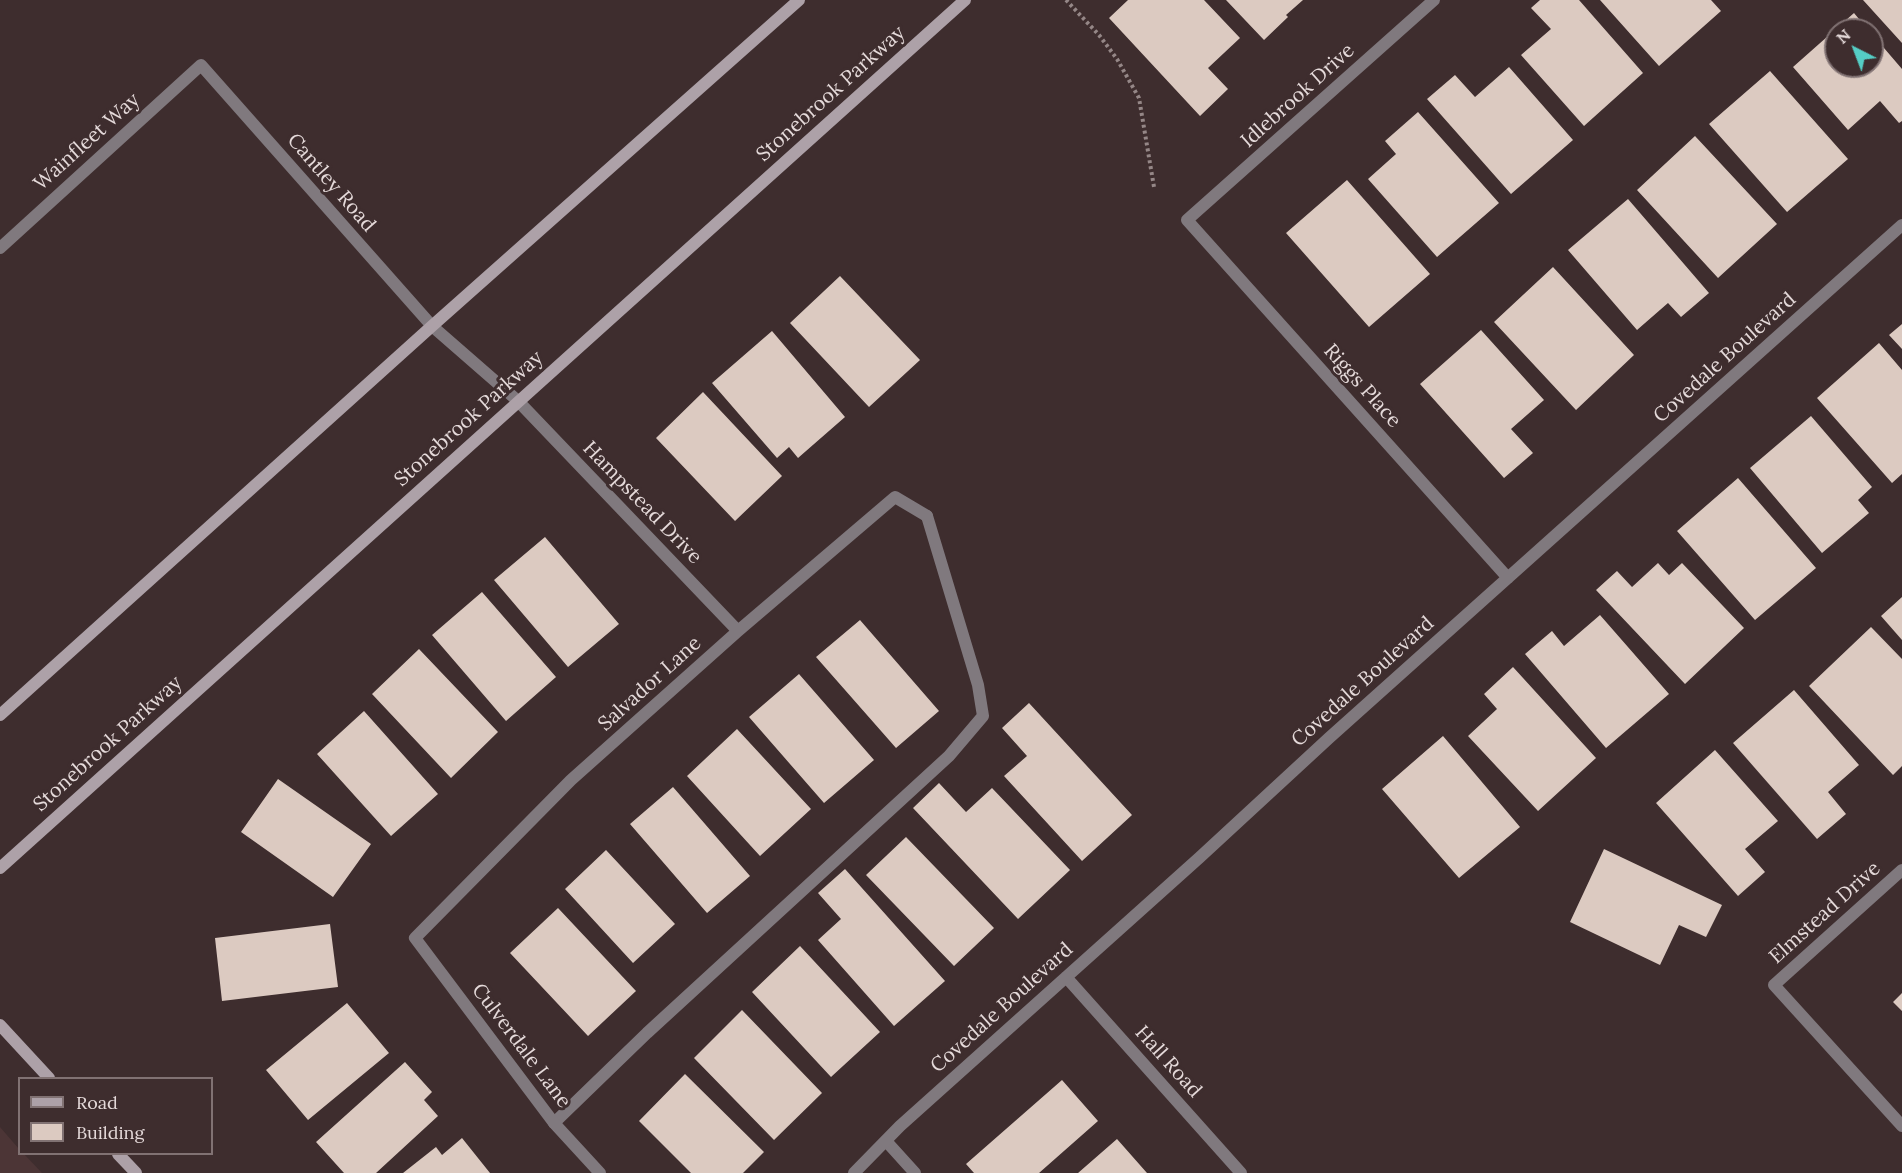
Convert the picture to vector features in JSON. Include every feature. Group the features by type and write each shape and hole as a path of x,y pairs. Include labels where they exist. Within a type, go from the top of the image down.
{"main road":[{"path":"0,715 432,326 799,0"},
{"name":"Stonebrook Parkway","path":"0,868 965,0"},
{"path":"0,1025 48,1077"},
{"path":"119,1155 136,1173"}],"street":[{"name":"Idlebrook Drive","path":"1187,220 1434,0"},
{"name":"Cantley Road","path":"201,65 432,326 518,401"},
{"name":"Wainfleet Way","path":"0,248 201,65"},
{"name":"Riggs Place","path":"1187,220 1508,578"},
{"name":"Covedale Boulevard","path":"854,1173 1066,977 1902,225"},
{"name":"Hampstead Drive","path":"518,401 738,631"},
{"name":"Salvador Lane","path":"415,938 549,801 738,631 895,497 927,516 978,686 983,716 949,756 647,1034 554,1123"},
{"name":"Elmstead Drive","path":"1902,870 1774,985 1902,1126"},
{"name":"Culverdale Lane","path":"415,938 554,1123 600,1173"},
{"name":"Hall Road","path":"1066,977 1241,1173"},
{"path":"886,1141 915,1173"}],"path":[{"path":"1066,0 1099,35 1117,59 1139,98 1154,187"}],"shaded area":[{"path":"0,1127 18,1148 18,1155 25,1155 42,1173 0,1173"}],"building":[{"path":"1128,0 1204,0 1240,38 1208,68 1228,89 1200,116 1109,18"},
{"path":"1226,0 1303,0 1264,40"},
{"path":"1540,0 1579,0 1643,73 1584,126 1521,55 1551,29 1531,8"},
{"path":"1600,0 1711,0 1721,11 1659,66"},
{"path":"1863,0 1902,0 1902,43 1884,23 1884,18 1879,18"},
{"path":"1854,13 1858,18 1848,18"},
{"path":"1824,40 1824,78 1884,78 1884,48 1902,69 1902,121 1899,123 1880,101 1848,130 1793,67"},
{"path":"1509,67 1573,140 1511,194 1427,99 1455,75 1475,97"},
{"path":"1770,71 1848,159 1787,212 1709,124"},
{"path":"1418,112 1499,203 1437,257 1368,179 1396,154 1385,141"},
{"path":"1695,136 1777,224 1718,278 1637,190"},
{"path":"1347,180 1430,274 1369,327 1286,233"},
{"path":"1628,199 1709,293 1681,317 1668,303 1637,330 1568,250"},
{"path":"1553,267 1634,355 1576,410 1494,322"},
{"path":"840,276 920,360 869,407 790,323"},
{"path":"1902,324 1902,349 1889,335"},
{"path":"1481,330 1544,400 1511,429 1533,453 1504,478 1420,384"},
{"path":"772,331 845,417 798,458 789,447 777,458 712,383"},
{"path":"1879,343 1902,370 1902,474 1892,483 1817,398"},
{"path":"703,392 782,476 735,521 656,438"},
{"path":"1811,416 1872,487 1858,500 1869,513 1822,553 1750,468"},
{"path":"1738,478 1816,568 1755,620 1677,531"},
{"path":"545,537 619,624 568,667 494,580"},
{"path":"1658,563 1669,575 1682,563 1744,628 1685,684 1596,590 1617,571 1632,587"},
{"path":"482,592 556,677 506,721 432,635"},
{"path":"1902,597 1902,640 1881,616"},
{"path":"1600,615 1669,694 1606,748 1525,654 1552,631 1564,646"},
{"path":"860,620 939,711 896,748 816,657"},
{"path":"1871,627 1902,659 1902,766 1893,775 1809,686"},
{"path":"419,649 498,732 451,778 372,694"},
{"path":"1513,667 1596,758 1538,811 1468,736 1497,709 1484,694"},
{"path":"799,674 874,760 824,803 749,717"},
{"path":"1794,690 1859,765 1828,792 1846,814 1817,839 1733,743"},
{"path":"1029,703 1132,815 1082,861 1004,776 1027,756 1002,728"},
{"path":"364,711 438,794 391,836 317,754"},
{"path":"737,729 811,809 760,856 687,776"},
{"path":"1443,736 1520,827 1459,878 1382,789"},
{"path":"1715,750 1778,821 1745,849 1765,872 1738,896 1656,803"},
{"path":"278,779 371,844 333,897 241,832"},
{"path":"939,783 966,812 992,788 1070,870 1018,919 913,808"},
{"path":"673,787 750,876 707,913 630,824"},
{"path":"906,837 994,928 954,966 866,875"},
{"path":"1604,849 1722,905 1706,937 1679,925 1660,965 1570,922"},
{"path":"606,850 675,924 633,963 565,889"},
{"path":"845,869 945,981 894,1026 818,940 841,919 818,893"},
{"path":"558,908 636,991 588,1036 510,953"},
{"path":"330,924 338,987 222,1001 215,938"},
{"path":"800,946 880,1032 831,1077 752,992"},
{"path":"1902,993 1902,1011 1893,1002"},
{"path":"347,1003 389,1053 308,1120 266,1070"},
{"path":"742,1010 822,1093 774,1140 694,1058"},
{"path":"405,1062 432,1092 424,1100 438,1116 376,1173 344,1173 316,1142"},
{"path":"685,1074 764,1152 743,1173 691,1173 639,1121"},
{"path":"1062,1080 1098,1121 1039,1173 974,1173 966,1164"},
{"path":"462,1138 490,1173 403,1173 436,1147 442,1155"},
{"path":"1117,1139 1147,1173 1078,1173"}]}
